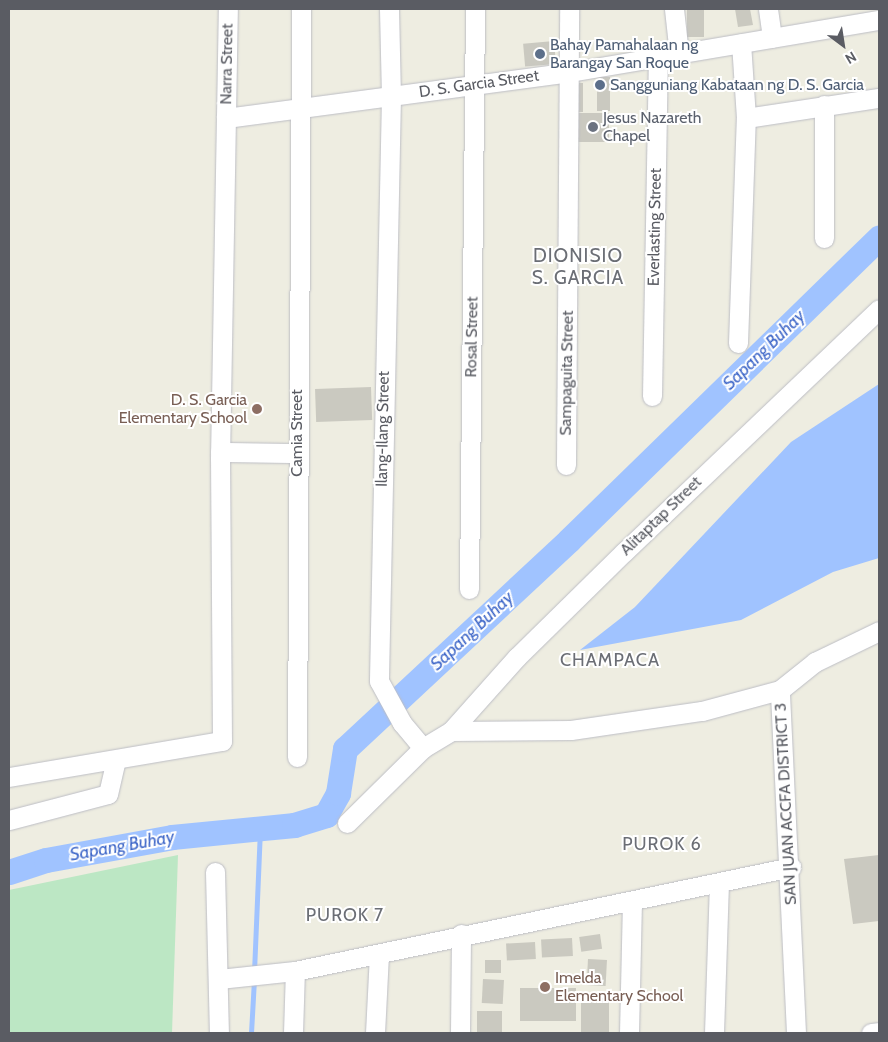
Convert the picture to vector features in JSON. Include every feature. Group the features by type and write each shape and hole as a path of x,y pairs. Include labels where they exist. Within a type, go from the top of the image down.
{"street":[{"name":"Narra Street","path":"116,760 222,741 220,452 228,9"},
{"name":"Camia Street","path":"297,758 296,453 301,9"},
{"name":"Ilang-Ilang Street","path":"389,9 391,96 378,681 383,694 402,723 423,748"},
{"name":"Rosal Street","path":"469,589 476,9"},
{"name":"Sampaguita Street","path":"566,464 569,9"},
{"path":"674,9 679,54"},
{"path":"768,9 772,38"},
{"name":"D. S. Garcia Street","path":"226,118 570,72 772,38 852,16 879,20"},
{"path":"738,343 746,118 741,43"},
{"name":"Everlasting Street","path":"652,396 658,57"},
{"path":"746,118 879,98"},
{"path":"824,105 824,238"},
{"name":"Alitaptap Street","path":"347,823 423,748 451,731 517,657 624,552 879,309"},
{"path":"220,452 296,453"},
{"name":"SAN JUAN ACCFA DISTRICT 3","path":"796,1033 791,867 780,690 815,662 879,631"},
{"path":"451,731 571,730 702,711 780,690"},
{"path":"9,777 116,760 108,794 9,820"},
{"path":"219,979 295,971 379,954 461,934 719,885 791,867"},
{"path":"216,872 219,1033"},
{"path":"714,1033 719,885"},
{"path":"629,1033 632,902"},
{"path":"460,1033 461,934"},
{"path":"375,1033 379,954"},
{"path":"293,1033 295,971"},
{"path":"871,1033 879,1032"}],"green space":[{"path":"178,855 172,1033 9,1033 9,890"}],"water":[{"path":"879,384 879,558 833,572 741,620 580,650 635,607 791,442"}],"building":[{"path":"687,9 704,9 704,37 687,37"},
{"path":"735,9 750,9 753,25 738,27"},
{"name":"Bahay Pamahalaan ng Barangay San Roque","path":"554,41 556,64 525,67 523,44"},
{"path":"597,77 610,77 610,111 597,111"},
{"path":"573,83 583,83 583,112 573,112"},
{"name":"Jesus Nazareth Chapel","path":"577,113 609,113 609,142 577,142"},
{"path":"371,387 372,420 316,422 315,389"},
{"path":"879,855 879,921 853,924 844,859"},
{"path":"600,934 602,949 581,952 579,937"},
{"path":"572,938 573,956 542,958 541,940"},
{"path":"535,942 536,959 507,960 506,944"},
{"path":"588,959 607,960 606,986 587,985"},
{"path":"485,960 501,960 501,973 485,973"},
{"path":"483,979 504,980 503,1004 482,1003"},
{"path":"520,988 576,988 576,1021 520,1021"},
{"path":"581,995 609,995 609,1032 581,1032"},
{"path":"477,1011 502,1011 502,1033 477,1033"}],"waterway":[{"name":"Sapang Buhay","path":"9,872 46,860 172,837 294,825 326,815 338,793 345,749 569,540 879,238"},
{"path":"254,972 260,828"},
{"path":"251,1033 254,980"}],"place":[{"name":"Bahay Pamahalaan ng Barangay San Roque","path":"540,54"},
{"name":"Sangguniang Kabataan ng D. S. Garcia","path":"600,85"},
{"name":"Jesus Nazareth Chapel","path":"593,127"},
{"name":"D. S. Garcia Elementary School","path":"257,409"},
{"name":"Imelda Elementary School","path":"545,987"}],"district":[{"name":"DIONISIO S. GARCIA","path":"578,267"},
{"name":"CHAMPACA","path":"610,660"},
{"name":"PUROK 6","path":"662,844"},
{"name":"PUROK 7","path":"345,915"}]}
